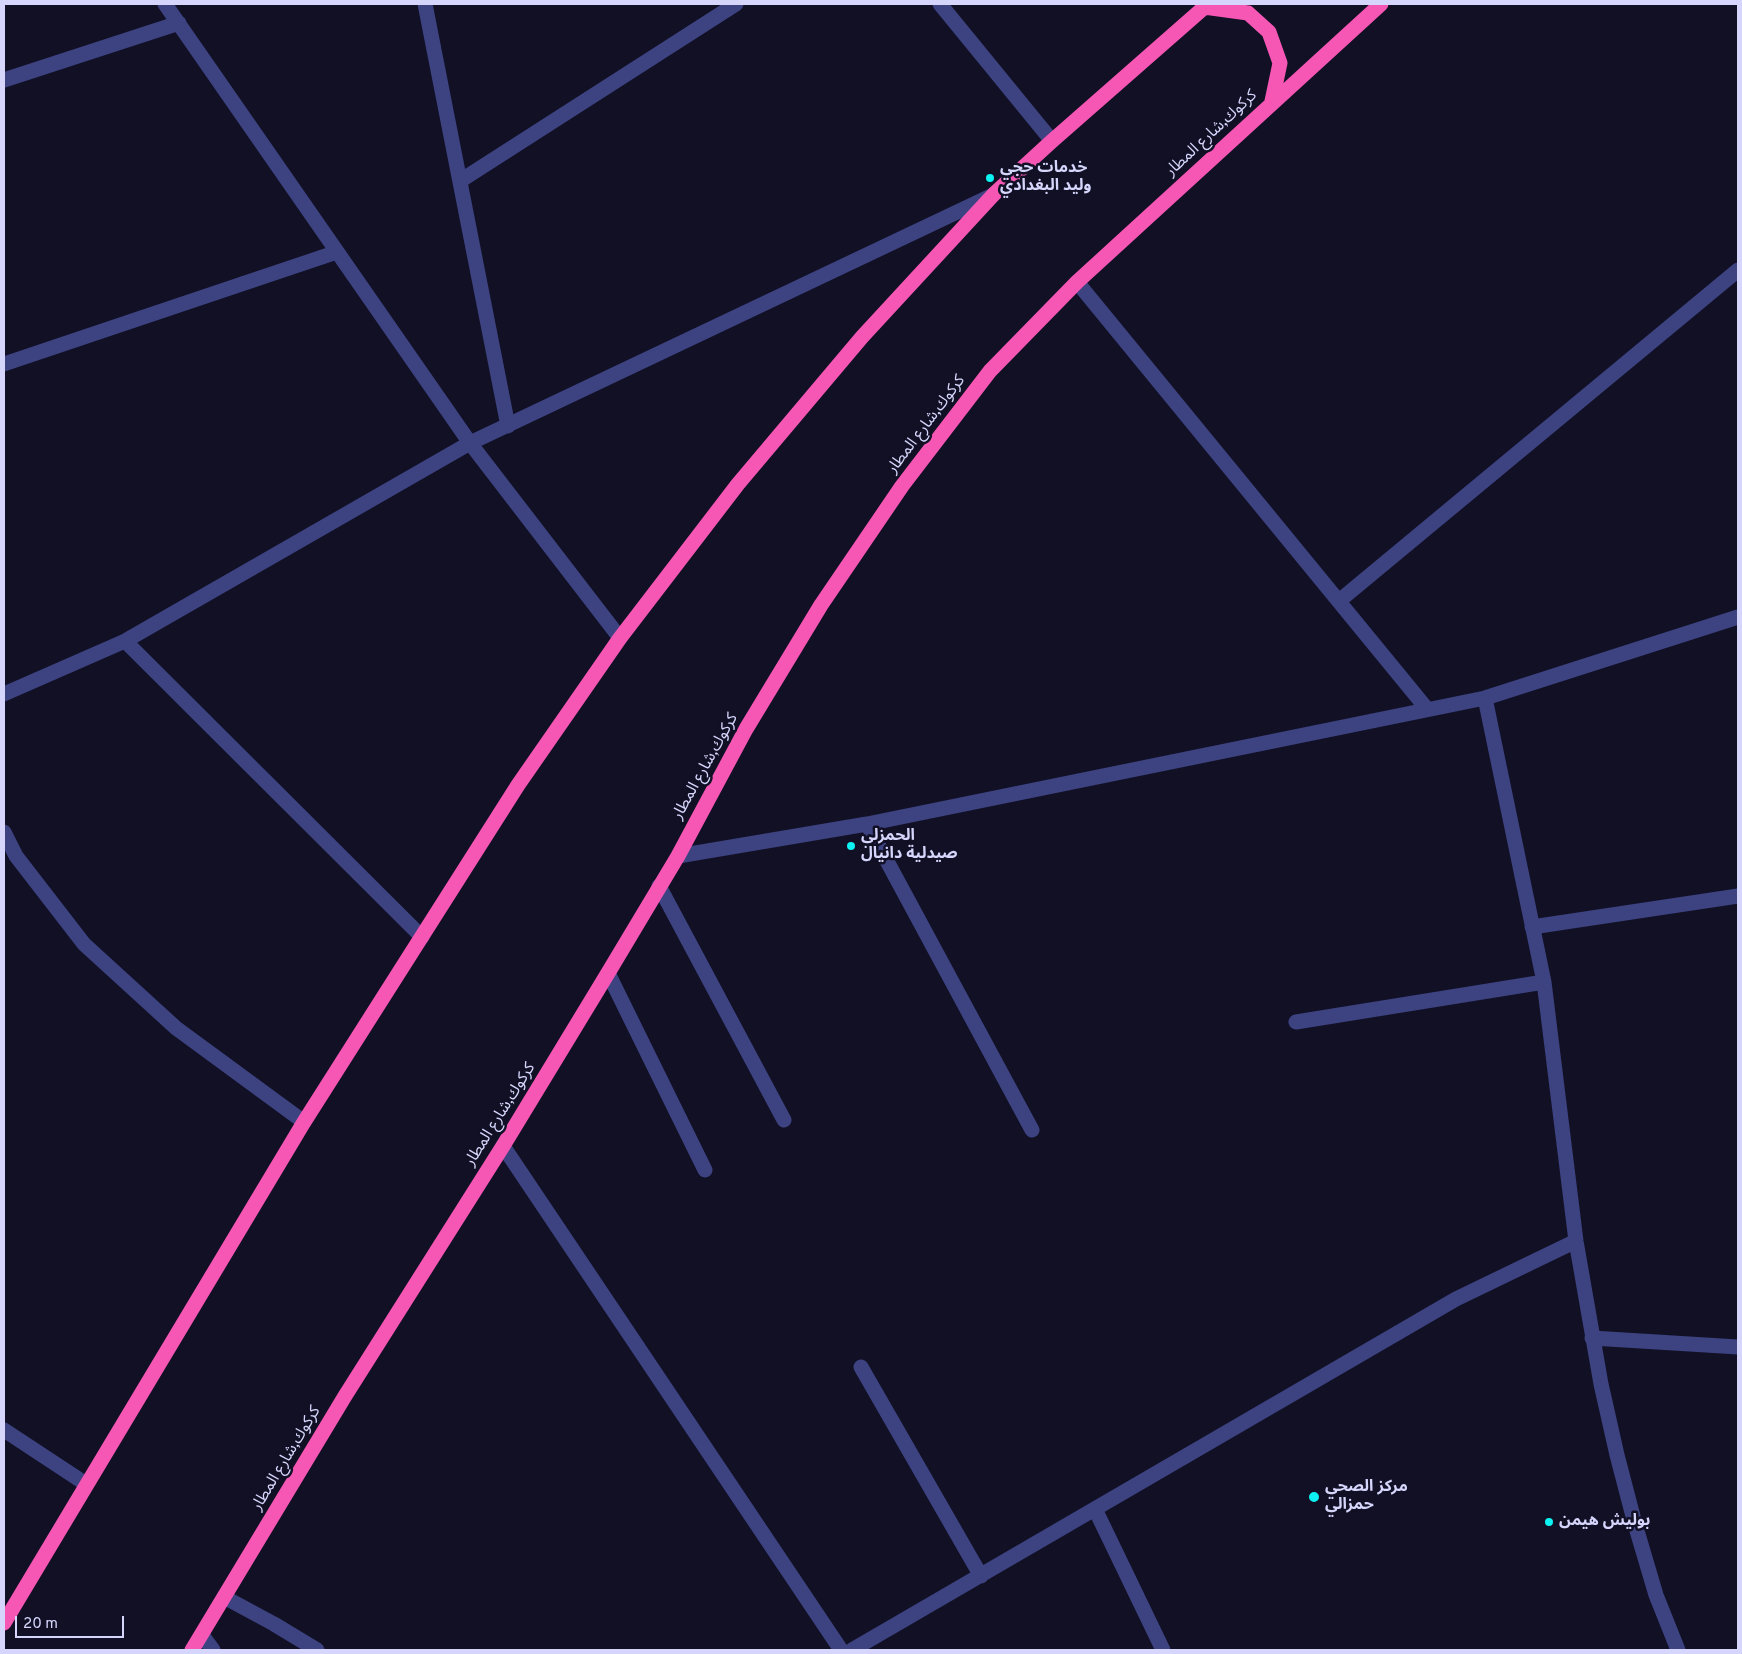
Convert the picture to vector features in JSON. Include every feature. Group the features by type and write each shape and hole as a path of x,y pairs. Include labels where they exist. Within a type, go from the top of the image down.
{"highway":[{"name":"كركوك,شارع المطار","path":"192,1650 345,1396 502,1146 678,856 746,729 821,606 902,486 990,371 1077,282 1272,101 1381,4"},
{"path":"4,1623 304,1122 518,785 620,638 744,477 862,337 994,194 1052,140 1206,6 1248,12 1269,32 1280,63 1272,101"}],"street":[{"path":"165,4 470,443 620,638"},
{"path":"425,4 508,426"},
{"path":"460,181 736,4"},
{"path":"940,4 1052,140"},
{"path":"4,80 178,23"},
{"path":"4,694 125,640 470,443 994,194"},
{"path":"4,364 337,252"},
{"path":"1339,601 1738,270"},
{"path":"1077,282 1427,709"},
{"path":"678,856 867,824 1484,698 1738,617"},
{"path":"125,640 422,937"},
{"path":"1484,698 1544,982 1576,1241 1592,1338 1617,1455 1635,1524 1656,1595 1678,1650"},
{"path":"867,824 1032,1130"},
{"path":"4,832 16,856 84,944 176,1028 304,1122"},
{"path":"659,886 784,1120"},
{"path":"1532,928 1738,896"},
{"path":"608,972 706,1170"},
{"path":"1296,1022 1544,982"},
{"path":"502,1146 841,1650"},
{"path":"852,1650 1456,1300 1576,1241"},
{"path":"1592,1338 1738,1347"},
{"path":"861,1367 981,1576"},
{"path":"4,1430 86,1484"},
{"path":"1095,1510 1163,1650"},
{"path":"224,1597 317,1650"},
{"path":"202,1635 213,1650"}],"place":[{"name":"خدمات حجي وليد البغدادي","path":"990,178"},
{"name":"الحمزلي صيدلية دانيال","path":"851,846"},
{"name":"مركز الصحي حمزالي","path":"1314,1497"},
{"name":"بوليش هيمن","path":"1549,1522"}]}
